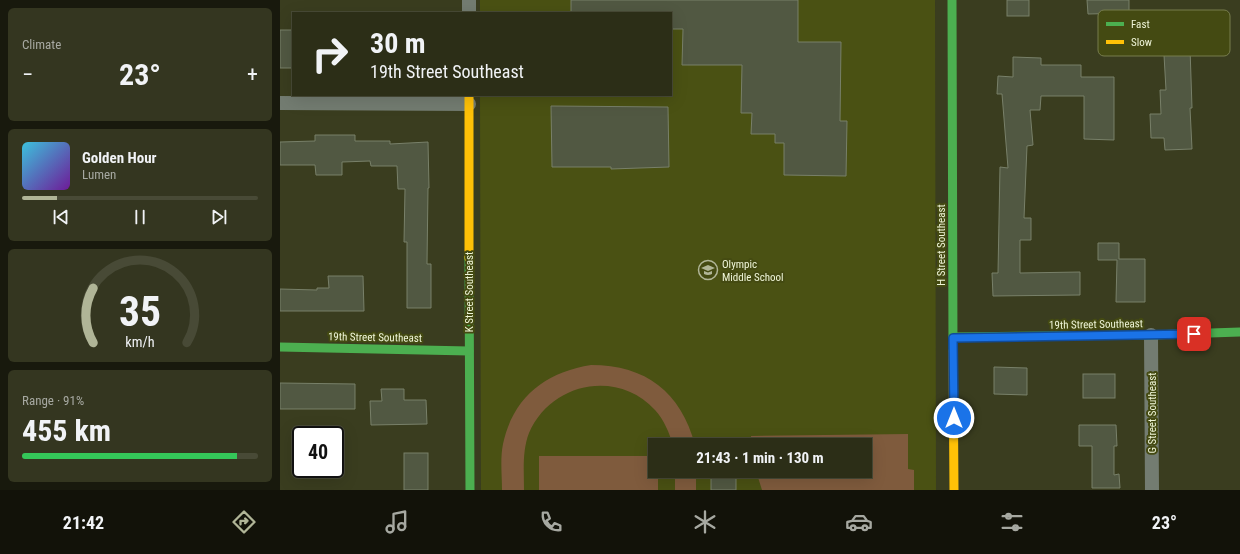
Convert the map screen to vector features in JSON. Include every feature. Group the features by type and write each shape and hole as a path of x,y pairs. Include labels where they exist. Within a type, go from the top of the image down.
{"street":[{"path":"469,0 469,12"},
{"name":"H Street Southeast","path":"952,0 954,490"},
{"path":"280,103 469,100"},
{"name":"K Street Southeast","path":"469,100 470,490"},
{"name":"19th Street Southeast","path":"953,338 1240,332"},
{"name":"G Street Southeast","path":"1152,335 1152,490"},
{"name":"19th Street Southeast","path":"280,347 470,351"}],"shaded area":[{"name":"Olympic Middle School","path":"480,0 935,0 936,490 481,490 480,96 672,96 672,12 480,12"},
{"path":"591,365 611,366 644,376 658,385 670,396 681,410 693,438 670,438 661,418 655,410 640,397 623,389 605,386 586,387 569,392 553,402 539,416 529,433 525,447 524,490 502,490 501,461 503,444 508,427 515,413 523,400 546,381 575,368"},
{"path":"908,434 908,469 914,470 914,490 762,490 758,478 872,478 872,438 751,438 751,436"},
{"path":"539,456 648,456 648,478 658,478 658,490 539,490"},
{"path":"675,478 696,478 696,490 675,490"}],"building":[{"path":"571,0 798,0 798,42 841,42 840,121 847,121 846,176 784,175 784,143 775,143 775,134 751,134 752,113 741,113 742,65 682,65 683,29 672,29 672,12 571,12"},
{"path":"1007,0 1029,0 1029,16 1007,16"},
{"path":"1087,0 1129,0 1129,10 1098,10 1098,14 1088,14"},
{"path":"280,30 292,30 292,68 280,68"},
{"path":"1164,56 1190,56 1192,108 1190,108 1192,149 1165,150 1164,138 1151,138 1150,114 1161,114 1160,90 1166,90"},
{"path":"1013,57 1041,58 1041,65 1081,65 1081,77 1114,77 1114,140 1084,139 1084,96 1041,96 1040,110 1030,110 1033,145 1027,146 1024,218 1031,218 1031,240 1020,240 1020,273 1080,272 1080,295 993,296 992,273 998,273 1000,167 1008,168 1002,94 997,94 998,76 1013,77"},
{"path":"551,106 668,107 669,167 611,169 611,167 552,167"},
{"path":"315,135 355,135 355,141 390,141 390,144 428,142 429,188 427,264 431,264 431,308 407,308 407,242 404,242 405,189 398,189 397,166 371,166 370,161 342,162 342,175 316,175 315,165 280,165 280,142 315,141"},
{"path":"1098,243 1119,243 1119,259 1145,259 1145,302 1116,302 1117,260 1098,260"},
{"path":"328,276 363,276 364,311 280,311 280,289 317,290 317,288 329,288"},
{"path":"994,367 1027,368 1027,395 994,394"},
{"path":"1083,374 1115,374 1115,398 1083,398"},
{"path":"280,383 355,384 355,409 280,409"},
{"path":"381,389 404,389 404,400 426,400 427,424 371,425 370,401 382,401"},
{"path":"1079,425 1116,425 1117,446 1114,446 1114,475 1119,474 1120,488 1092,488 1092,446 1079,446"},
{"path":"404,453 428,453 428,490 404,490"},
{"path":"711,478 736,478 736,490 711,490"}],"traffic: fast":[{"path":"952,0 953,351"},
{"path":"469,258 470,490"},
{"path":"953,337 1151,335 1240,332"},
{"path":"280,347 469,351"}],"traffic: slow":[{"path":"469,96 469,258"},
{"path":"953,351 954,490"}],"place":[{"name":"Olympic Middle School","path":"708,270"}],"route":[{"path":"954,418 953,338 1194,334"}]}
